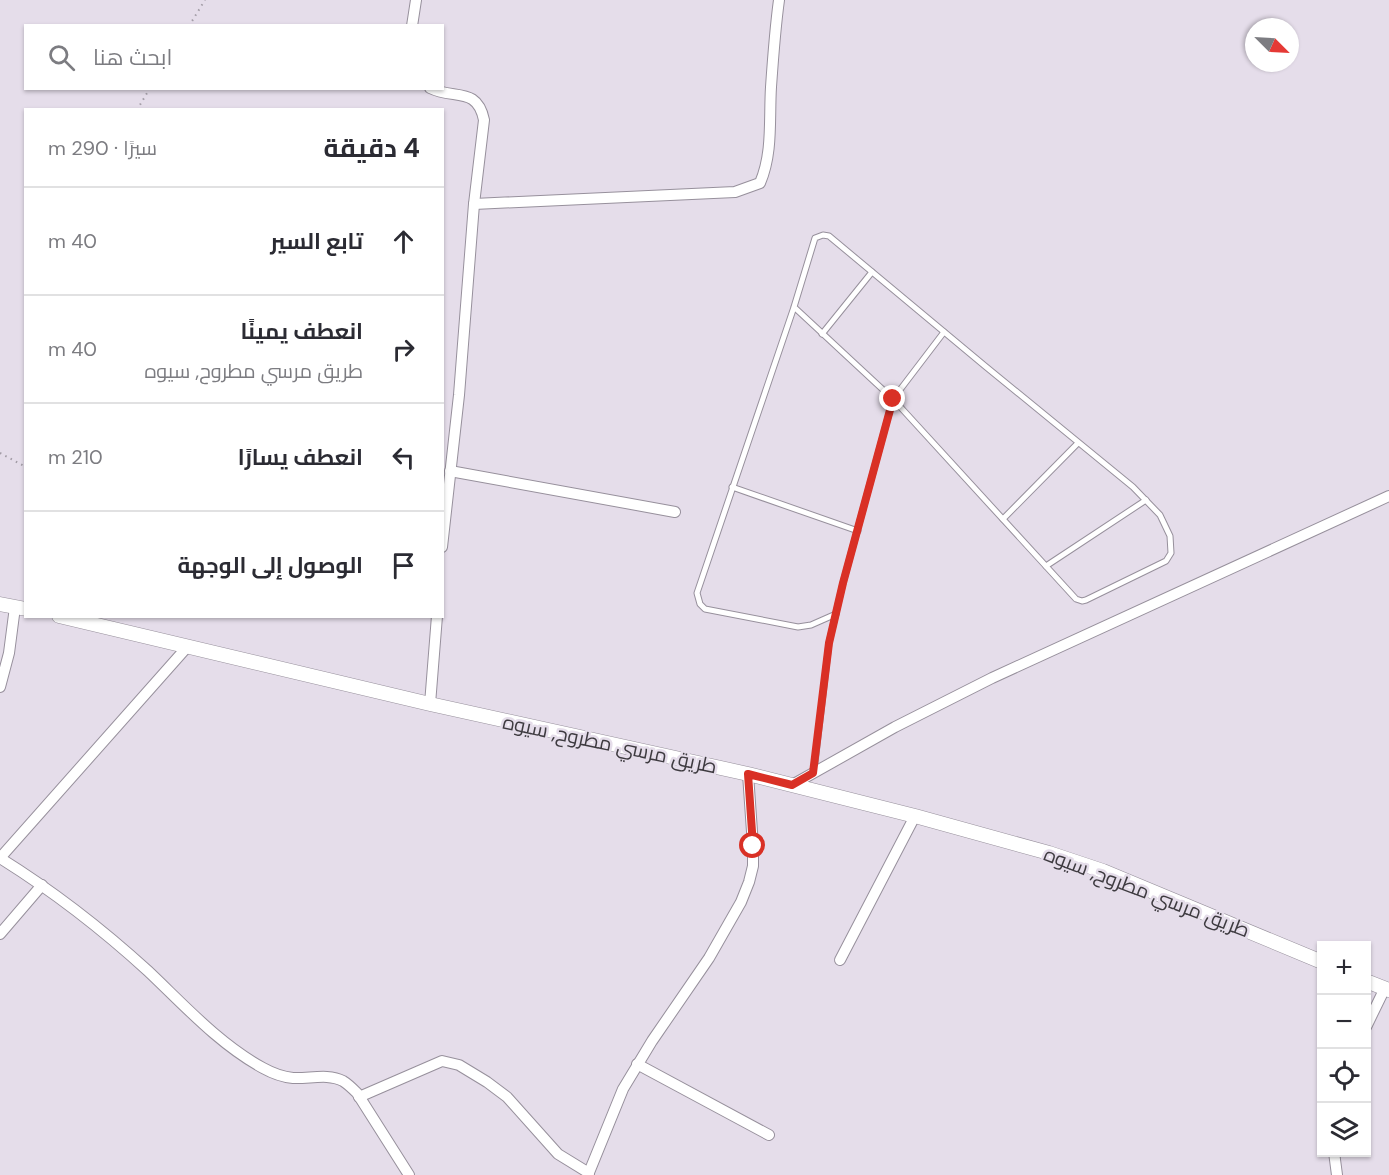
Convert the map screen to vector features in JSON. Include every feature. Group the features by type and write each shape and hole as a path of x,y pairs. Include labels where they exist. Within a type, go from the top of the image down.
{"street":[{"path":"412,24 416,0"},
{"path":"474,204 735,192 759,183 764,172 769,144 778,0"},
{"path":"439,90 474,99 481,108 484,120 444,528"},
{"path":"450,471 675,512"},
{"path":"792,785 895,727 992,678 1389,496"},
{"path":"0,604 20,608 0,687"},
{"name":"طريق مرسي مطروح, سيوه","path":"68,618 430,704 748,774 915,816 1049,853 1103,871 1317,960"},
{"path":"430,704 437,618"},
{"path":"188,646 0,858 42,885 112,939 221,1038 263,1068 292,1078 331,1077 349,1085 410,1175"},
{"path":"359,1097 442,1061 450,1061 487,1082 507,1097 558,1154 589,1174 623,1089 637,1064 710,958 741,902 749,882 753,866 753,837 748,774"},
{"path":"840,960 915,816"},
{"path":"0,934 42,885"},
{"path":"1371,983 1387,989 1371,1018"},
{"path":"637,1064 769,1135"},
{"path":"1335,1157 1337,1175"}],"lane":[{"path":"794,308 893,399 1076,599 1082,601 1166,561 1171,553 1170,536 1160,515 1133,487 829,236 819,235 815,238 794,308 697,593 700,604 705,609 798,627 811,625 836,614"},
{"path":"822,334 872,272"},
{"path":"813,773 829,643 893,399 944,332"},
{"path":"1004,519 1078,442"},
{"path":"732,487 858,531"},
{"path":"1046,566 1146,501"}],"path":[{"path":"190,24 205,0"},
{"path":"138,108 149,90"},
{"path":"0,453 24,466"}],"route":[{"path":"753,846 748,774 792,785 813,773 829,643 893,399"}]}
